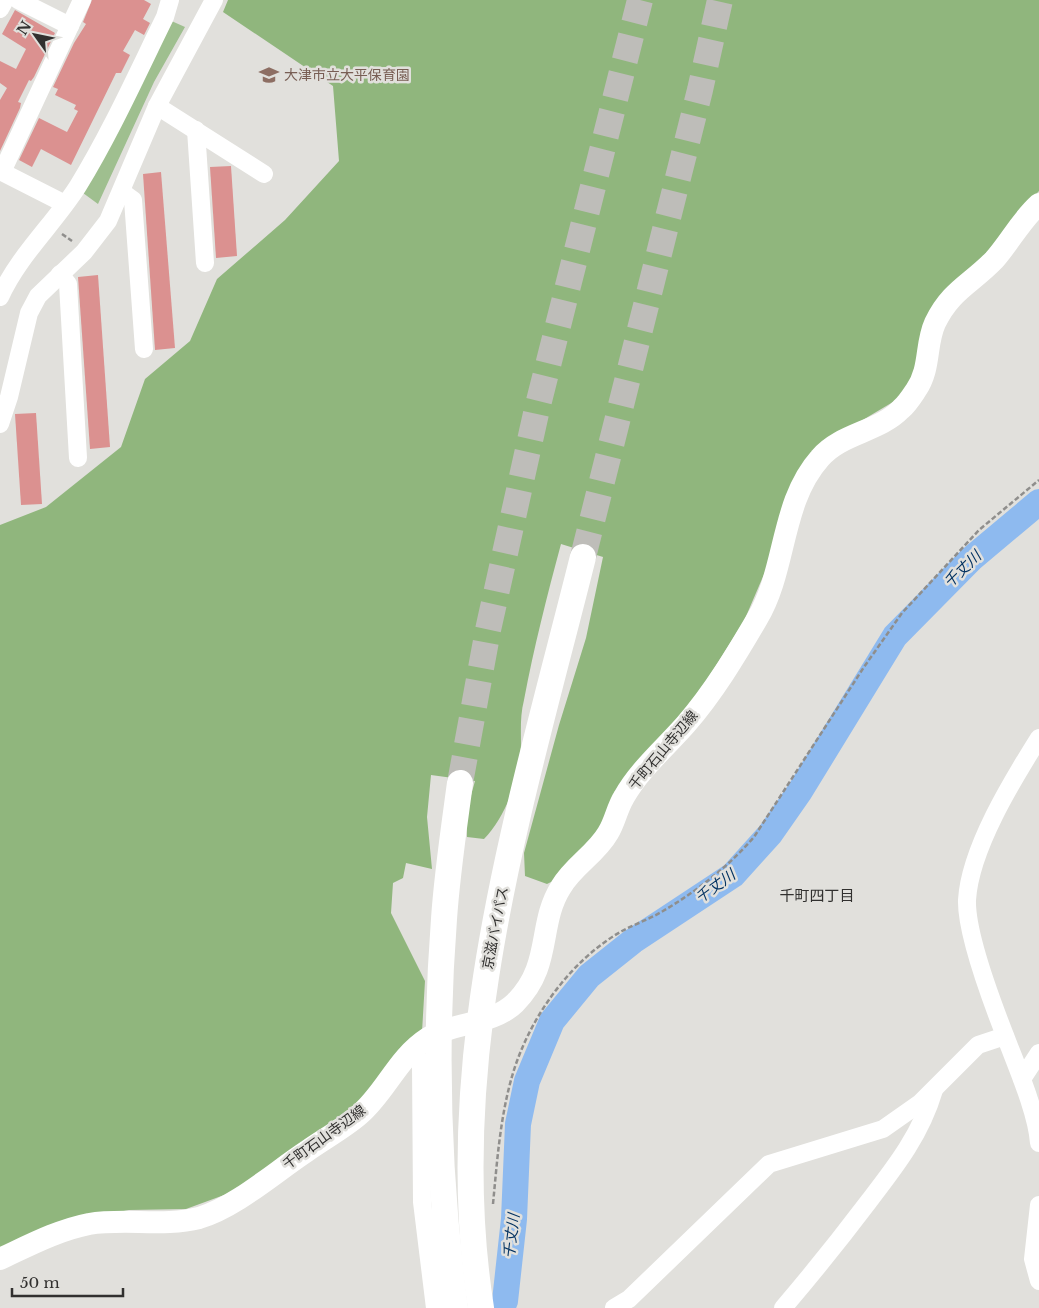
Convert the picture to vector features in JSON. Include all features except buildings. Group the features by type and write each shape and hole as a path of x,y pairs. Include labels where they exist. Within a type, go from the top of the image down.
{"highway":[{"name":"京滋バイパス","path":"481,1308 472,1232 470,1164 476,1044 486,966 528,776 583,557"},
{"path":"456,1308 439,1144 439,1009 444,918 460,783"}],"main road":[{"name":"千町石山寺辺線","path":"0,1259 55,1234 87,1225 129,1221 174,1222 201,1217 230,1204 360,1114 379,1093 398,1064 429,1037 454,1027 496,1017 513,1005 529,986 540,966 554,902 561,886 608,834 624,796 705,700 759,616 778,567 793,505 799,489 819,458 828,450 887,420 901,409 918,388 926,372 932,328 942,309 955,292 997,256 1039,204"}],"street":[{"path":"0,10 5,0"},
{"path":"18,0 70,26"},
{"path":"65,204 1,171 82,0"},
{"path":"0,298 15,268 65,204 112,125 165,17 170,0"},
{"path":"0,424 9,397 29,313 38,296 84,252 108,221 122,192 157,106 214,0"},
{"path":"157,106 264,174"},
{"path":"196,130 205,263"},
{"path":"122,192 132,200 144,350"},
{"path":"60,274 68,284 78,458"},
{"path":"1039,738 980,844 971,875 967,900 970,928 1005,1036 1022,1079 1039,1144"},
{"path":"614,1308 629,1298 769,1164 883,1129 920,1103 978,1045 1005,1036"},
{"path":"414,1049 420,1065 422,1202 435,1308"},
{"path":"1022,1079 1039,1053"},
{"path":"783,1308 822,1264 913,1141 927,1113 934,1088"},
{"path":"1039,1205 1033,1259 1039,1281"}],"path":[{"path":"50,224 84,252"},
{"path":"492,1212 499,1145 511,1080 524,1046 544,1008 588,954 622,932 662,912 734,860 754,837 864,667 902,613 979,530 1039,480"}],"green space":[{"path":"228,0 1039,0 1039,191 1017,214 978,264 918,374 898,399 819,446 744,621 708,678 605,823 557,879 547,884 525,876 524,853 559,725 586,638 603,557 561,544 541,622 523,706 520,758 515,783 499,819 484,839 467,837 466,813 475,781 431,775 427,817 432,869 406,863 403,878 393,883 391,913 425,981 422,1032 361,1099 322,1131 235,1191 186,1209 129,1210 67,1222 0,1253 0,525 46,507 121,447 145,379 190,341 217,279 285,220 339,161 333,86 223,12"},
{"path":"167,19 185,27 154,82 98,204 83,193"}],"waterway":[{"name":"千丈川","path":"502,1308 505,1301 514,1219 518,1124 527,1081 552,1021 589,976 633,941 733,875 770,834 800,791 895,636 971,559 1039,502"}],"tunnel":[{"path":"460,783 488,630 537,409 640,0"},
{"path":"583,557 700,90 720,0"}],"place":[{"name":"大津市立大平保育園","path":"269,75"}],"district":[{"name":"千町四丁目","path":"817,895"}]}
